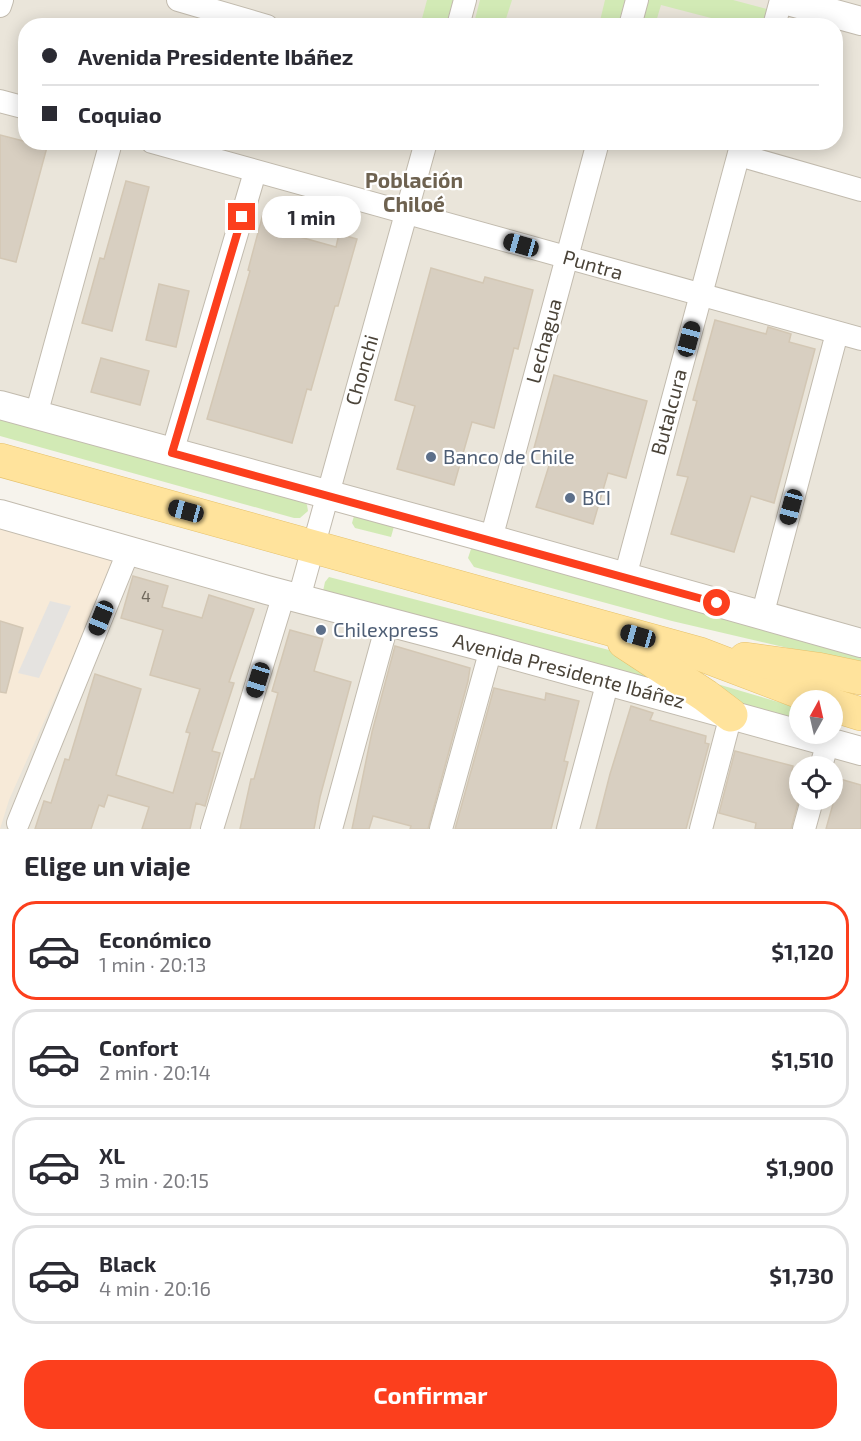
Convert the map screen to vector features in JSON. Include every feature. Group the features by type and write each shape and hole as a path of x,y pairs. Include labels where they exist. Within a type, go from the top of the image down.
{"main road":[{"path":"0,460 700,654 795,690"},
{"path":"597,625 706,696 730,715"},
{"path":"700,654 787,664 861,678"},
{"path":"843,708 861,714"}],"street":[{"path":"0,6 2,0"},
{"path":"177,0 238,18"},
{"path":"460,18 465,0"},
{"path":"632,18 636,0"},
{"path":"776,18 782,0 861,21"},
{"path":"0,101 18,106"},
{"path":"36,415 109,150"},
{"name":"Puntra","path":"194,150 255,171 861,339"},
{"name":"Chonchi","path":"212,829 292,596 313,547 424,150"},
{"name":"Lechagua","path":"491,539 596,150"},
{"name":"Butalcura","path":"625,577 740,150"},
{"path":"743,150 861,190"},
{"path":"172,453 255,171"},
{"path":"762,616 837,333"},
{"path":"0,405 491,539 861,644"},
{"name":"Avenida Presidente Ibáñez","path":"0,514 730,715 824,754 861,752"},
{"path":"18,823 129,550"},
{"path":"331,829 388,621"},
{"path":"441,829 491,649"},
{"path":"568,829 608,681"},
{"path":"701,829 730,715"},
{"path":"804,829 809,810"}],"shaded area":[{"path":"0,0 861,0 861,632 0,397"},
{"path":"0,525 789,736 789,744 820,744 861,755 861,829 0,829"},
{"path":"0,525 118,556 9,800 0,829"},
{"path":"50,601 71,606 39,678 18,673"}],"green space":[{"path":"427,0 453,0 448,18 422,18"},
{"path":"480,0 512,0 506,18 475,18"},
{"path":"605,0 625,0 620,18 601,18"},
{"path":"648,0 733,0 767,9 769,18 711,18 661,5 657,18 644,18"},
{"path":"0,412 304,500 308,511 300,518 294,518 0,436"},
{"path":"354,516 395,523 391,537 355,528 352,523"},
{"path":"473,543 861,651 861,665 672,621 474,567 468,558"},
{"path":"329,577 609,650 637,660 692,690 323,591"},
{"path":"707,681 789,705 789,721 753,711"}],"building":[{"path":"0,135 18,140 18,150 46,150 16,262 0,258"},
{"path":"126,181 149,187 112,331 82,323 100,258 104,259"},
{"path":"263,214 293,222 289,234 336,247 339,234 357,239 338,306 335,306 311,390 307,389 292,443 207,419 250,271 248,270"},
{"path":"431,268 483,283 485,277 533,290 518,349 514,348 494,428 472,422 454,485 397,469 415,406 395,400"},
{"path":"159,284 189,291 176,347 146,340"},
{"path":"715,320 766,334 768,327 791,334 789,342 815,349 774,503 751,496 734,552 671,534 688,477 677,475 697,401 693,400"},
{"path":"101,358 149,371 140,405 91,392"},
{"path":"554,375 647,401 626,478 608,473 593,524 536,507 553,453 534,448"},
{"path":"133,576 168,586 162,607 202,618 209,595 254,609 229,682 234,683 212,751 220,753 205,806 196,803 190,829 142,829 149,807 108,795 104,807 99,805 91,829 35,829 44,801 51,803 65,759 69,760 95,674 141,689 116,775 173,793 190,733 186,732 200,689 150,675 163,630 121,618"},
{"path":"0,621 23,628 6,693 0,692"},
{"path":"290,630 323,639 314,671 351,682 320,797 314,829 240,829 251,779 254,779 278,693 272,691"},
{"path":"395,646 470,668 468,681 428,829 410,829 411,826 373,816 369,829 352,829 372,732"},
{"path":"494,688 545,700 546,693 579,701 564,761 568,762 551,829 455,829"},
{"path":"631,706 653,713 650,720 706,736 705,743 709,744 686,829 596,829"},
{"path":"735,751 789,765 789,810 796,810 791,829 755,829 756,823 719,813"},
{"path":"843,780 861,785 861,829 826,829 831,810 843,810"}],"place":[{"name":"Banco de Chile","path":"431,457"},
{"name":"BCI","path":"570,498"},
{"name":"Chilexpress","path":"321,630"}],"district":[{"name":"Población Chiloé","path":"414,193"}],"route":[{"path":"242,217 172,453 717,603"}]}
